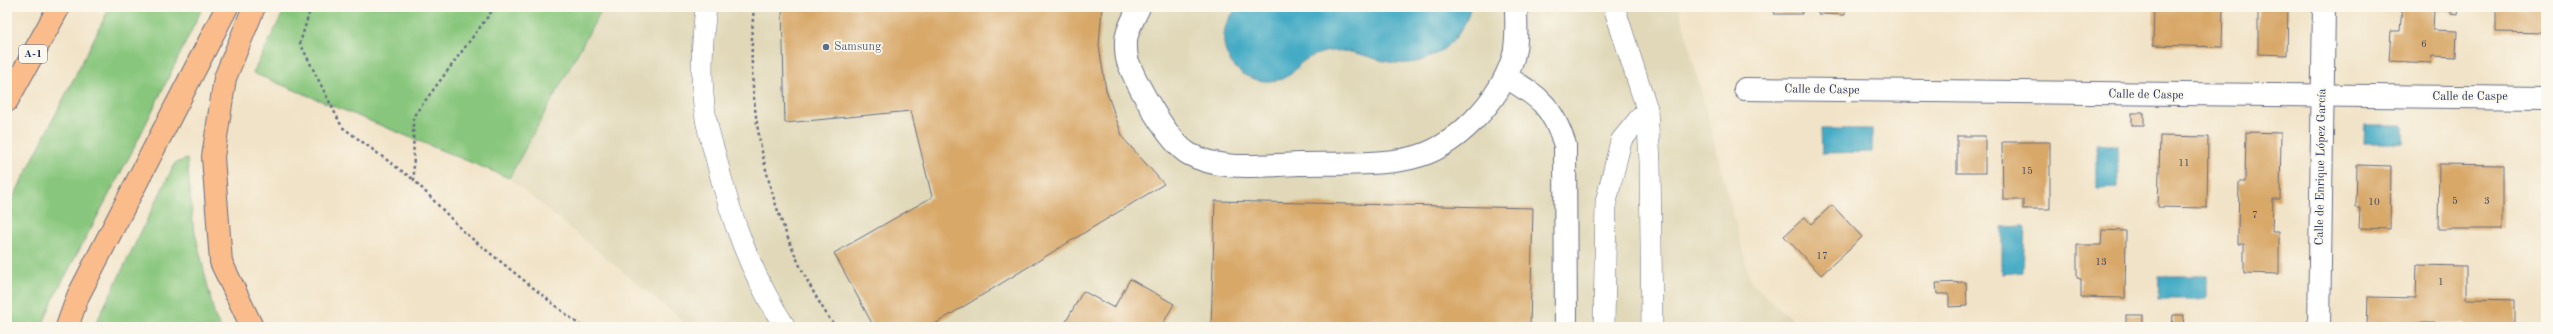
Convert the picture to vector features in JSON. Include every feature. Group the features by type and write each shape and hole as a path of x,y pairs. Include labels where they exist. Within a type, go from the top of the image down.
{"highway":[{"name":"A-1","path":"7,101 59,7"},
{"path":"66,327 78,296 227,7"},
{"path":"252,327 221,262 213,157 225,78 254,7"}],"street":[{"path":"1139,7 1127,35 1128,60 1147,99 1173,140 1188,153 1225,166 1383,162 1412,158 1437,148 1456,135 1493,100 1506,77 1517,38 1516,7"},
{"name":"Calle de Enrique López García","path":"2319,327 2324,7"},
{"path":"1506,77 1536,95 1559,126 1565,145 1566,327"},
{"name":"Calle de Caspe","path":"1745,89 2322,97 2546,98"}],"lane":[{"path":"706,7 703,33 705,113 720,178 741,244 768,299 785,327"},
{"path":"1614,7 1647,108 1652,327"},
{"path":"1604,327 1606,202 1621,141 1647,108"}],"path":[{"path":"311,7 300,42 342,127 414,180 465,233 582,327"},
{"path":"414,180 413,117 495,7"},
{"path":"754,7 750,42 763,157 785,234 821,306 835,327"}],"shaded area":[{"path":"603,7 1679,7 1751,282 1800,327 690,327 509,178"}],"green space":[{"path":"110,7 203,7 134,148 54,297 42,327 7,327 7,210"},
{"path":"286,7 603,7 509,178 253,73"},
{"path":"187,159 193,224 215,317 221,327 94,327 175,163"}],"water":[{"path":"1238,7 1470,7 1460,32 1441,51 1429,58 1416,62 1403,63 1389,62 1346,51 1330,51 1317,54 1301,63 1286,77 1272,81 1265,81 1245,75 1233,65 1228,58 1224,42 1225,28 1231,15"},
{"path":"2365,125 2403,125 2403,143 2364,143"},
{"path":"1821,129 1872,129 1872,152 1822,153"},
{"path":"2097,145 2117,145 2118,188 2097,189"},
{"path":"2025,226 2023,272 2002,274 2002,227"},
{"path":"2159,276 2207,276 2207,299 2158,299"}],"building":[{"path":"1102,7 1099,46 1106,90 1123,138 1164,184 930,327 874,327 834,253 932,197 911,111 785,123 782,8"},
{"path":"1775,7 1802,7 1802,14 1774,14"},
{"path":"1818,7 1845,7 1845,15 1818,14"},
{"path":"2154,7 2223,7 2222,47 2153,45"},
{"path":"2258,7 2288,7 2287,55 2258,54"},
{"path":"2424,7 2458,7 2457,15 2451,14 2451,11 2434,10 2433,30 2457,31 2456,57 2432,56 2431,63 2389,61 2391,31 2400,31 2402,8 2424,9"},
{"path":"2496,7 2546,7 2546,33 2496,32"},
{"path":"2132,113 2144,113 2144,125 2132,125"},
{"path":"2246,132 2281,133 2280,199 2273,199 2272,231 2279,231 2279,274 2244,273 2244,244 2238,244 2238,231 2239,182 2245,182"},
{"path":"1957,136 1985,136 1985,173 1957,173"},
{"path":"2160,136 2208,137 2207,208 2158,207"},
{"path":"2002,142 2050,142 2050,209 2023,209 2023,200 2003,200"},
{"path":"2439,164 2503,165 2503,229 2438,229"},
{"path":"2357,165 2391,166 2390,229 2359,228 2360,208 2356,208"},
{"path":"1215,201 1533,208 1530,327 1211,327"},
{"path":"1832,205 1862,237 1821,275 1784,236 1805,217 1811,224"},
{"path":"2102,230 2126,231 2125,298 2081,297 2081,279 2077,278 2077,245 2101,245"},
{"path":"2417,265 2466,266 2466,299 2515,300 2515,327 2465,327 2465,323 2417,323 2416,327 2367,327 2368,297 2416,298"},
{"path":"1130,279 1174,304 1161,327 1063,327 1083,291 1114,308"},
{"path":"1966,282 1967,306 1949,307 1949,294 1937,294 1936,283"},
{"path":"2126,315 2143,315 2143,326 2126,326"},
{"path":"2173,315 2184,315 2183,327 2172,327"},
{"path":"1933,325 1953,325 1953,327 1933,327"}],"place":[{"name":"Samsung","path":"826,47"}]}
